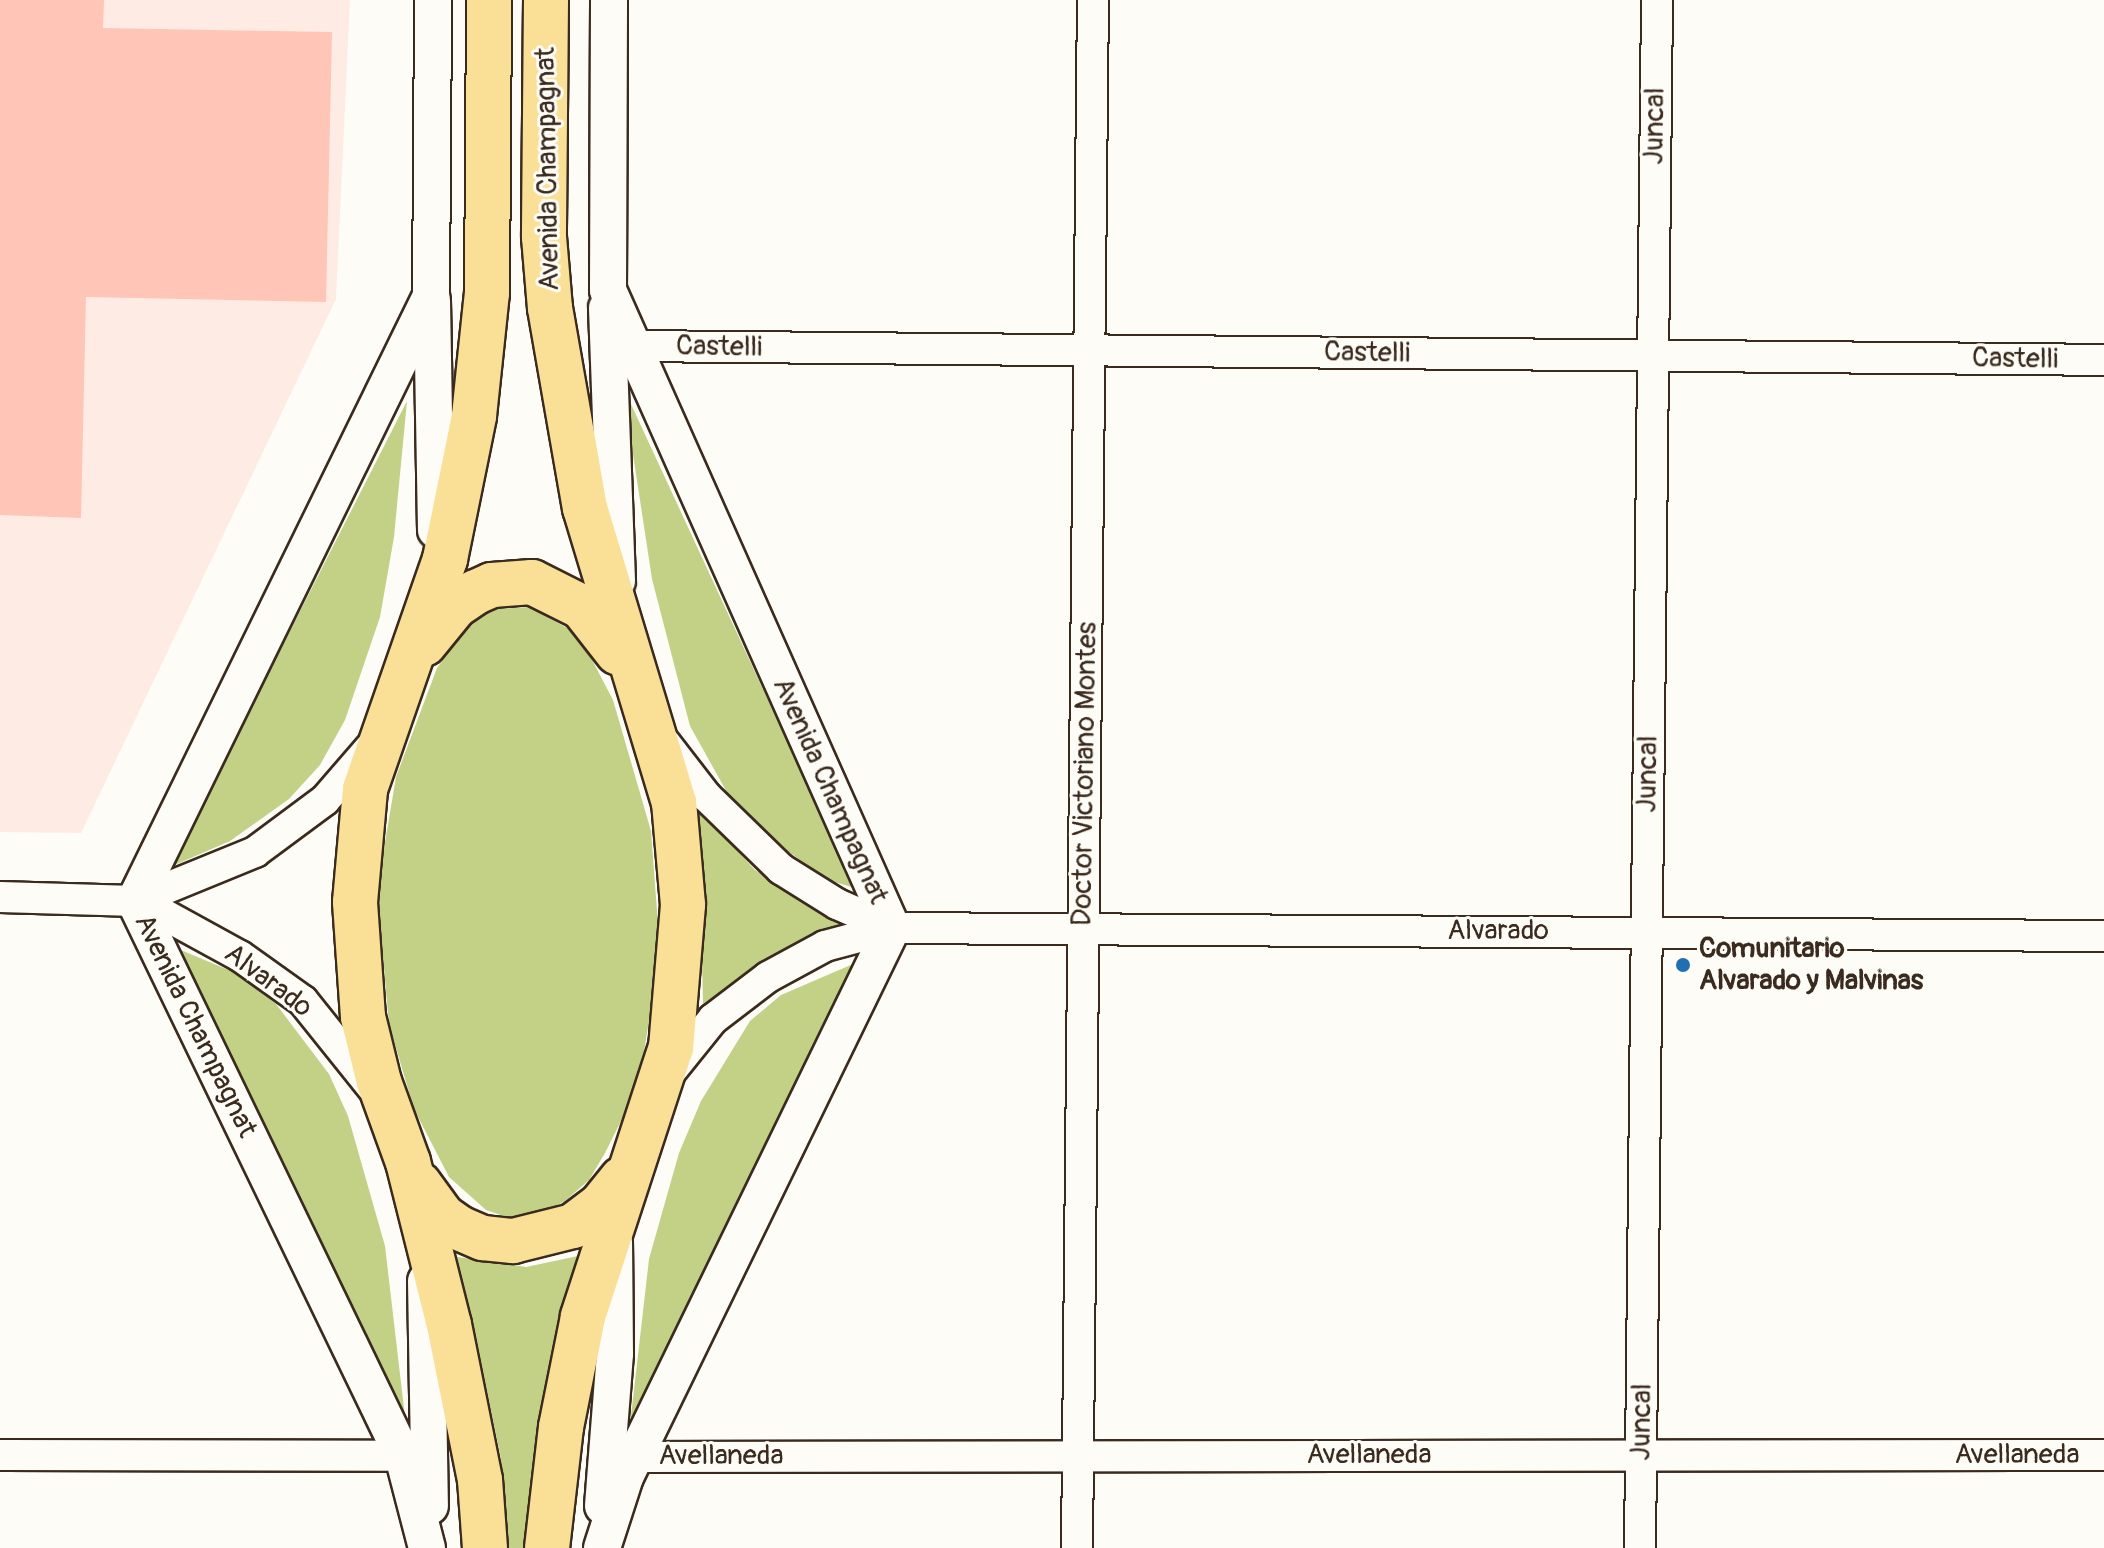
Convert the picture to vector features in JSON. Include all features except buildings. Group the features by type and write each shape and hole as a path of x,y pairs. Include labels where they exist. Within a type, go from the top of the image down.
{"highway":[{"name":"Avenida Champagnat","path":"485,1548 469,1415 425,1224 363,1017 355,902 365,789 382,728 431,602 463,477 483,348 489,0"},
{"name":"Avenida Champagnat","path":"546,0 544,237 550,308 578,478 674,802 683,905 678,1001 650,1117 613,1220 569,1375 547,1548"},
{"path":"402,680 436,626 455,606 492,585 532,582 582,607 622,659 645,706"},
{"path":"403,1148 442,1216 483,1238 513,1241 557,1233 587,1217 620,1182 650,1117"}],"street":[{"name":"Avenida Champagnat","path":"431,602 439,491 431,296 433,0"},
{"name":"Avenida Champagnat","path":"609,0 608,290 618,618"},
{"name":"Doctor Victoriano Montes","path":"1077,1548 1093,0"},
{"name":"Juncal","path":"1640,1548 1657,0"},
{"name":"Avenida Champagnat","path":"601,1548 635,1457 892,928 630,346 608,290"},
{"name":"Avenida Champagnat","path":"428,1548 403,1456 135,901 431,296"},
{"name":"Castelli","path":"630,346 2104,360"},
{"name":"Alvarado","path":"645,706 686,773 758,850 837,904 892,928"},
{"name":"Alvarado","path":"0,897 135,901 215,872 288,829 352,771 382,728"},
{"name":"Alvarado","path":"135,901 240,956 303,1001 354,1060 403,1148"},
{"name":"Alvarado","path":"650,1117 694,1040 741,995 825,946 892,928 2104,936"},
{"name":"Avenida Champagnat","path":"601,1548 615,1354 613,1220"},
{"name":"Avenida Champagnat","path":"425,1224 428,1548"},
{"path":"0,1455 403,1456"},
{"name":"Avellaneda","path":"635,1457 2104,1455"}],"shaded area":[{"path":"0,0 350,0 336,299 81,833 0,832"}],"green space":[{"path":"407,401 394,537 380,617 345,720 320,765 289,799 230,841 170,867"},
{"path":"630,402 855,888 828,880 758,830 729,796 690,726 652,579 631,441"},
{"path":"529,607 569,629 590,656 613,700 651,831 660,951 643,1058 625,1113 605,1153 589,1180 565,1201 538,1215 510,1218 486,1210 449,1177 414,1109 389,1024 377,890 396,777 437,668 475,617 493,609"},
{"path":"691,801 755,870 825,912 860,926 775,956 703,1004 700,870"},
{"path":"176,948 238,974 276,1004 329,1074 348,1116 385,1246 407,1434"},
{"path":"860,961 630,1425 649,1259 679,1153 701,1101 750,1021 781,995"},
{"path":"451,1256 526,1267 578,1256 543,1394 524,1548 505,1548 501,1459 475,1332"}],"place":[{"name":"Comunitario Alvarado y Malvinas","path":"1683,965"}]}
